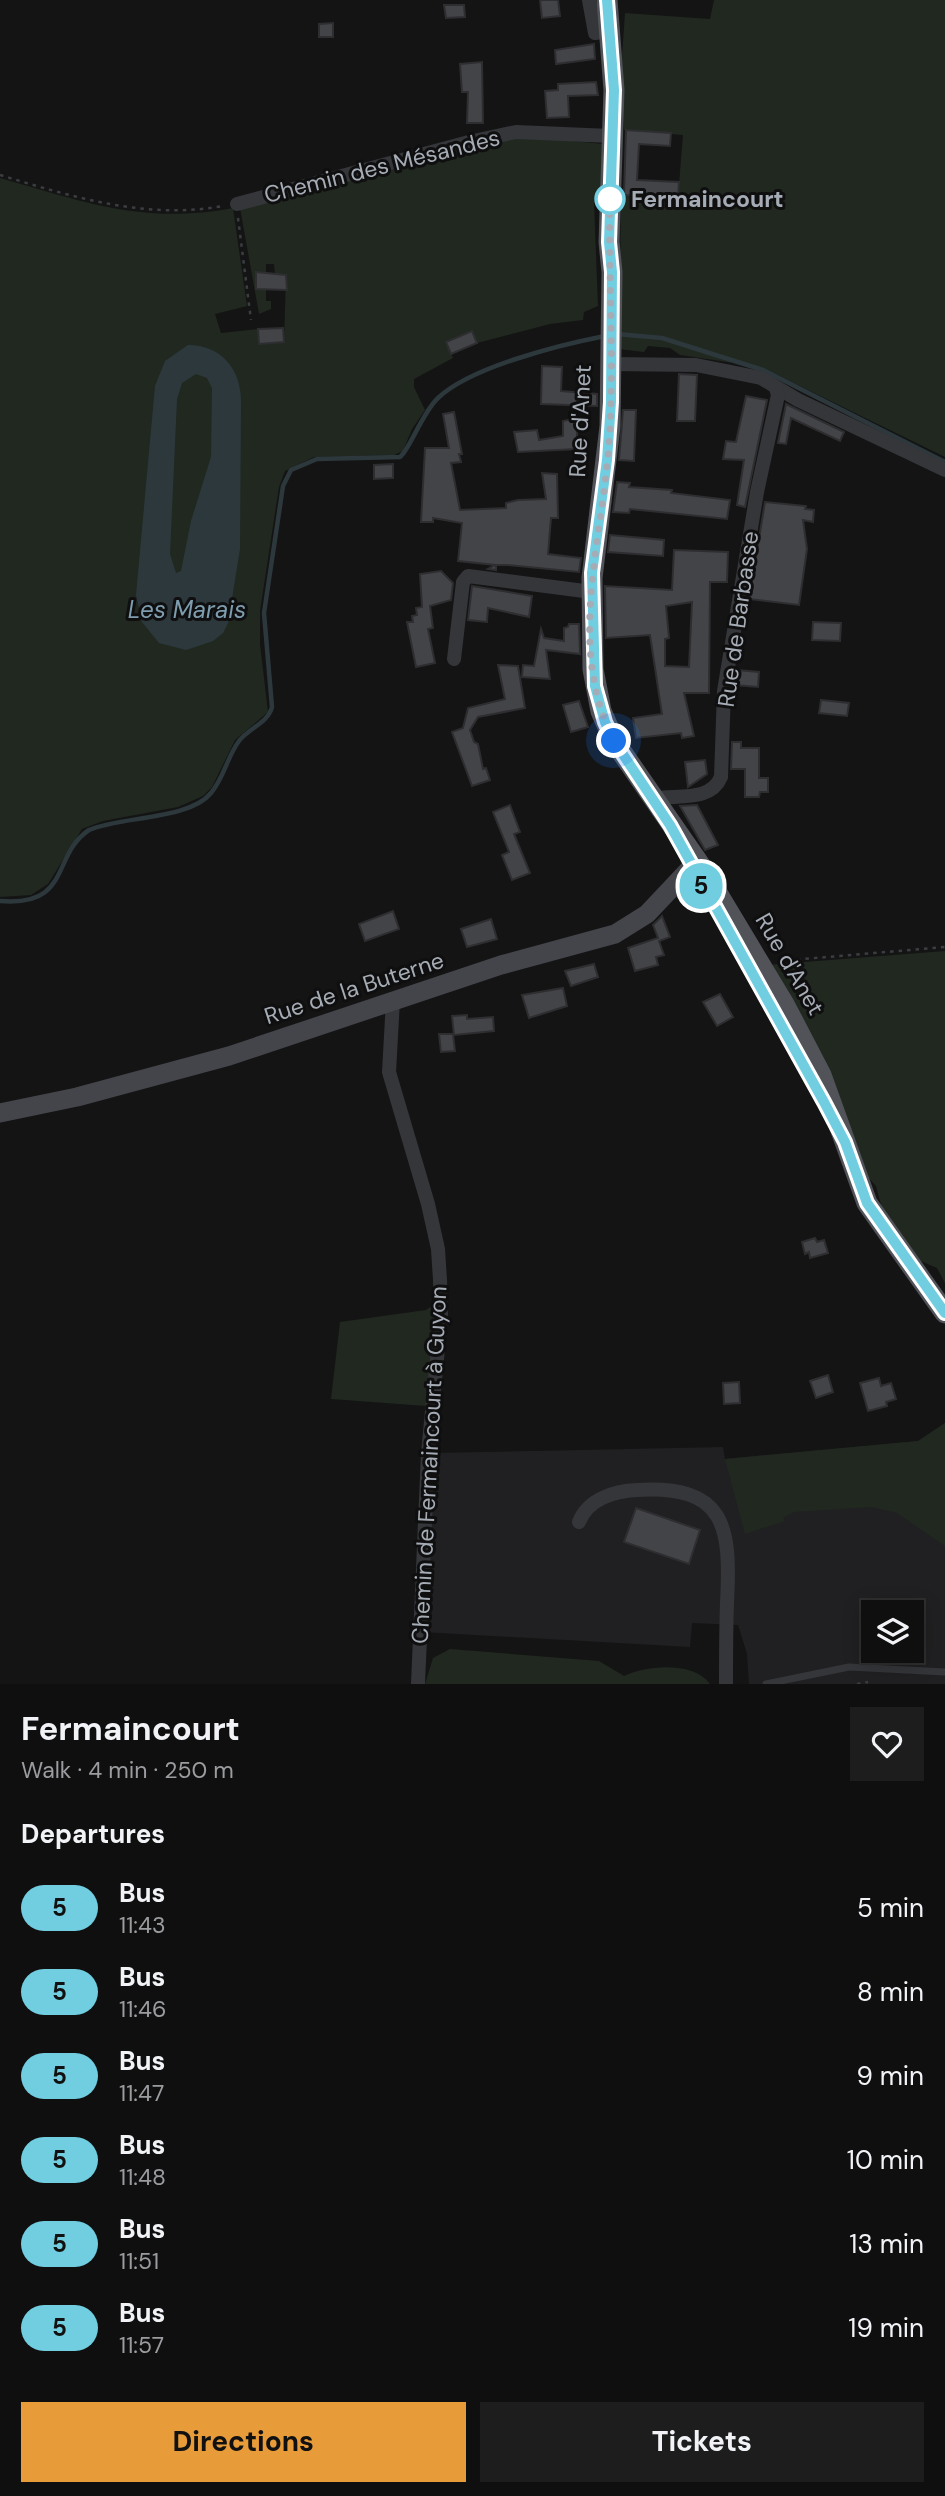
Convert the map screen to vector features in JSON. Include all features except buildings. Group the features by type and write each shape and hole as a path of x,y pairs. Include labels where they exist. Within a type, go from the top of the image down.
{"main road":[{"name":"Rue d'Anet","path":"607,0 614,90 609,247 612,306 609,325 609,443 594,554 592,592 593,668 601,711 614,741 759,962 813,1057 867,1203 945,1313"},
{"name":"Rue d'Anet","path":"694,864 845,1142"}],"street":[{"path":"589,0 595,33 610,31"},
{"name":"Chemin des Mésandes","path":"237,204 457,145 516,132 611,136"},
{"path":"610,356 720,368 761,378 776,388 945,470"},
{"name":"Rue de Barbasse","path":"652,799 704,794 714,789 721,777 724,691 762,460 778,395 776,388"},
{"path":"454,659 463,582 468,576 592,592"},
{"name":"Rue de la Buterne","path":"0,1113 77,1097 229,1056 393,1000 615,934 647,914 694,864"},
{"name":"Chemin de Fermaincourt à Guyon","path":"393,1000 389,1052 394,1092 428,1204 438,1249 440,1292 440,1339 421,1565 418,1684"},
{"path":"579,1522 590,1505 630,1490 658,1489 685,1493 702,1499 716,1512 727,1546 729,1569 726,1684"}],"lane":[{"path":"766,1684 849,1667 945,1672"}],"path":[{"path":"0,175 97,201 154,211 208,209 237,204 251,320"},
{"path":"759,962 945,947"},
{"path":"857,1684 868,1682"}],"shaded area":[{"path":"714,0 945,0 945,457 761,367 680,355 670,348 648,346 644,352 619,349 621,195 678,197 683,135 624,130 622,56 625,13 710,19"},
{"path":"522,136 603,144 601,192 595,195 594,202 598,306 584,312 583,320 550,324 477,343 472,331 446,342 453,358 414,379 414,387 425,410 412,429 403,451 394,455 314,457 285,471 279,487 260,611 260,644 268,712 235,740 212,787 203,796 178,807 103,821 82,829 48,884 31,895 0,897 0,178 87,203 142,212 201,213 233,208 247,306 215,314 221,333 258,329 260,344 284,342 286,276 275,276 274,264 266,264 266,272 256,273 256,288 266,289 266,301 271,301 271,309 259,314 240,208 455,150"},
{"path":"945,951 945,1283 937,1268 916,1259 883,1212 876,1186 866,1175 766,965"},
{"path":"437,1302 426,1406 331,1399 340,1322 426,1310"},
{"path":"945,1423 945,1684 749,1684 747,1654 738,1625 692,1623 690,1647 423,1632 433,1453 723,1447 725,1459 918,1441"},
{"path":"945,1423 945,1546 897,1513 872,1507 794,1512 783,1518 785,1521 745,1534 725,1459 918,1441"},
{"path":"450,1649 599,1661 624,1676 644,1669 682,1668 703,1677 710,1684 425,1684 433,1658"}],"water":[{"name":"Les Marais","path":"188,345 210,349 219,354 233,369 241,401 240,549 228,623 223,633 213,641 186,650 159,643 142,622 136,595 155,386 165,361","holes":["196,374 207,378 212,388 211,457 191,521 181,571 176,573 170,554 177,399 182,383"]}],"waterway":[{"path":"617,334 662,338 763,370 945,462"},
{"path":"0,901 23,901 39,896 50,888 77,840 89,830 171,813 201,802 215,787 239,741 270,713 272,707 264,613 283,486 291,470 317,459 400,457 432,405 453,387 493,367 564,345 605,336"}],"bus line":[{"name":"5","path":"607,0 614,90 609,242 612,289 609,325 611,402 607,460 592,578 593,668 601,711 614,741 670,825 696,877 824,1102 845,1142 867,1203 945,1313"}],"place":[{"name":"Fermaincourt","path":"610,199"}],"route":[{"path":"610,199 610,188 611,402 607,460 592,568 592,631 595,686 601,711 614,741"}]}
